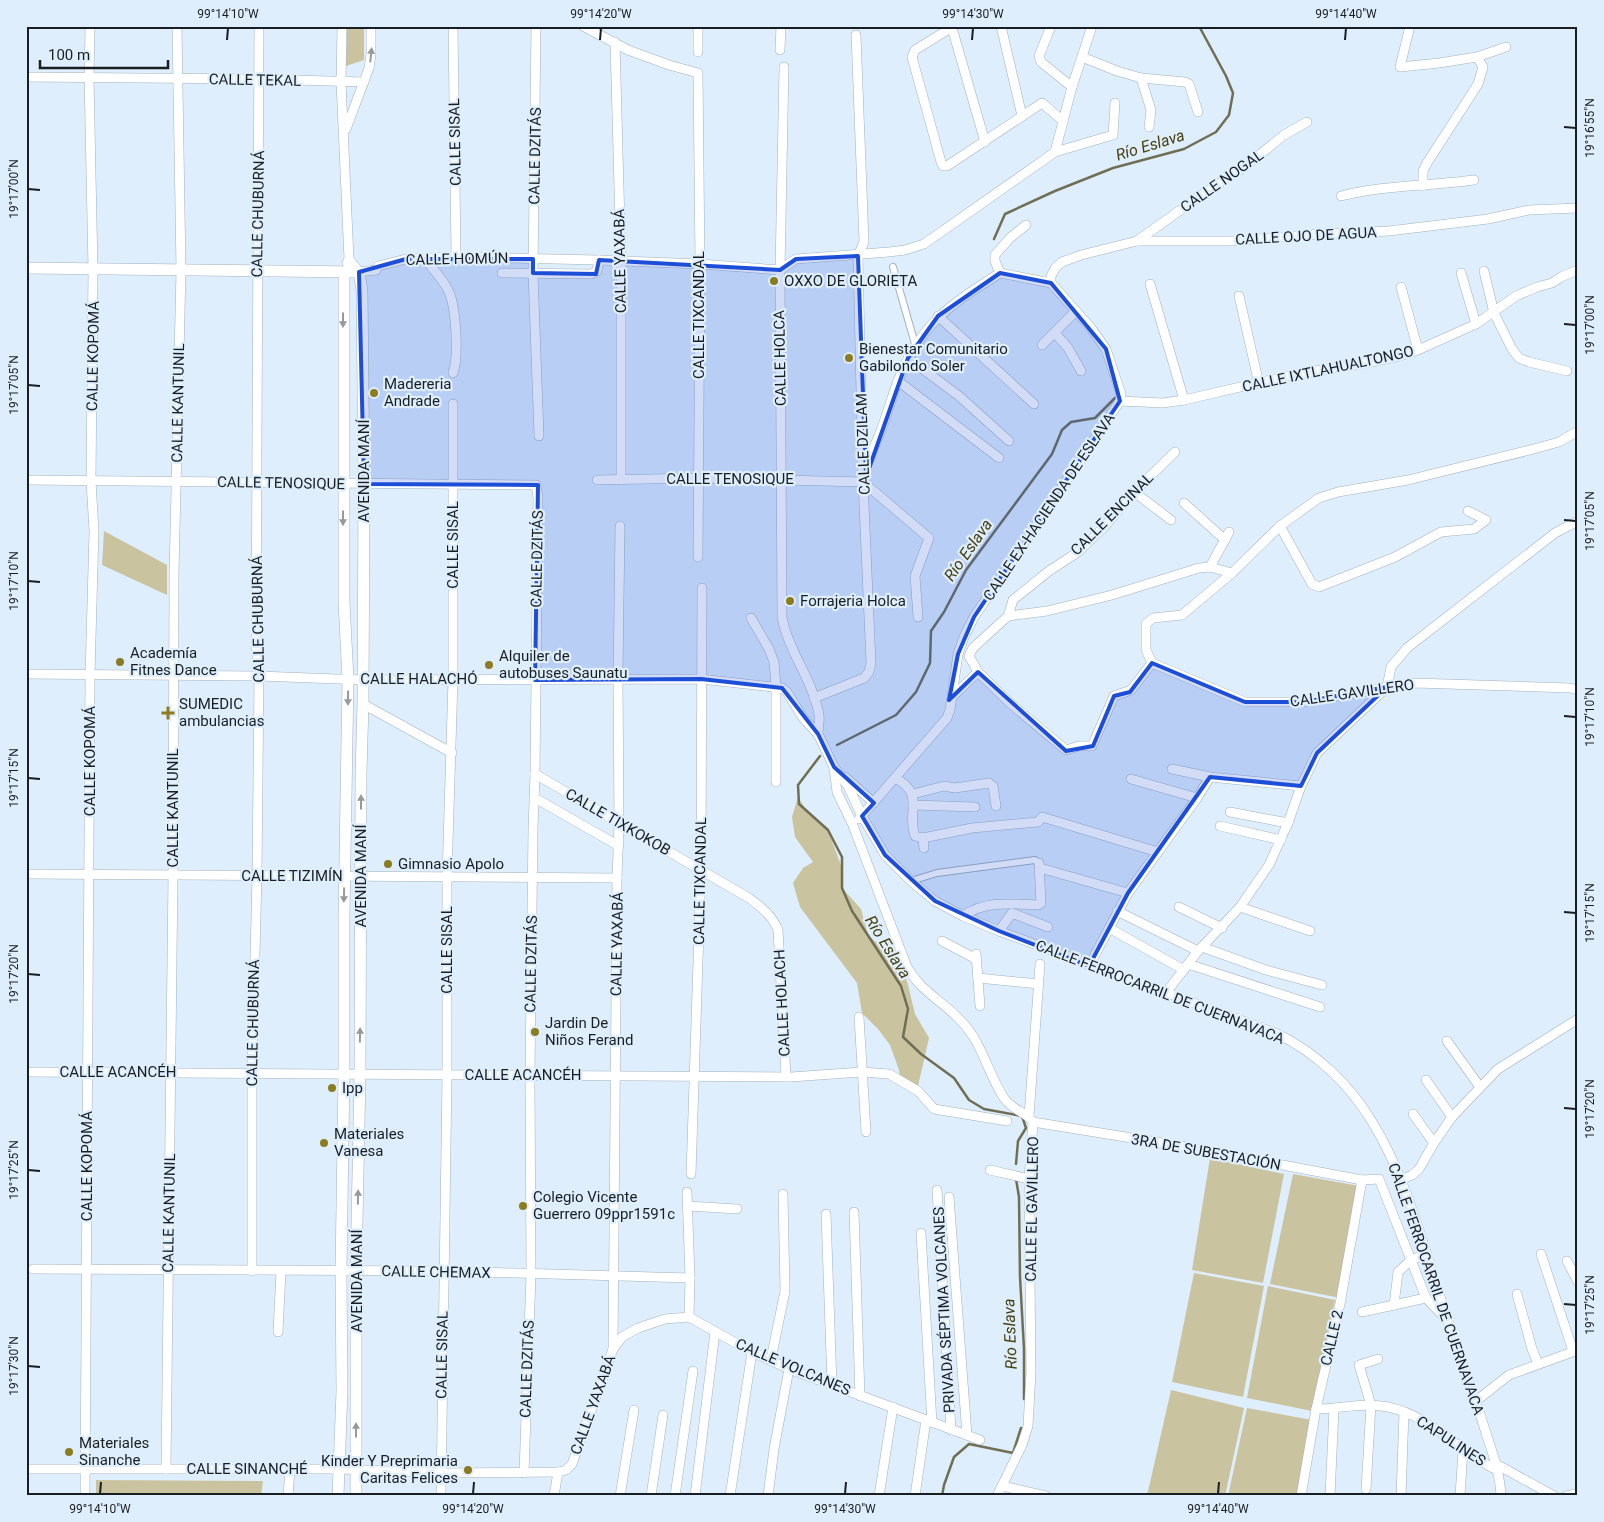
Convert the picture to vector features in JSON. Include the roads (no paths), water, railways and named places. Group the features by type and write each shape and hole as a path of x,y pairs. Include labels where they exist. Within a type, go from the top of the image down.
{"street":[{"name":"CALLE KOPOMÁ","path":"85,1496 90,675 94,531 92,481 93,269 89,77 90,26"},
{"name":"CALLE KANTUNIL","path":"166,1469 176,482 181,270 177,26"},
{"name":"CALLE CHUBURNÁ","path":"252,1271 252,1073 257,876 259,676 256,647 259,26"},
{"name":"AVENIDA MANÍ","path":"338,1496 342,1391 344,876 348,679 344,602 343,483 344,272 349,259 342,82 342,26"},
{"name":"AVENIDA MANÍ","path":"344,134 369,68 372,26"},
{"name":"CALLE SISAL","path":"454,26 456,257"},
{"name":"CALLE DZITÁS","path":"536,26 533,273 539,436"},
{"path":"583,26 615,42"},
{"path":"698,26 698,52"},
{"path":"780,50 781,26"},
{"path":"1000,26 1022,116"},
{"path":"1051,26 1039,56 1041,62 1072,87"},
{"path":"1055,152 1072,87 1092,26"},
{"path":"1410,26 1400,67 1477,57 1506,47"},
{"path":"985,142 953,27 915,50 912,57 943,166 947,166 985,142 1042,103 1063,121"},
{"name":"CALLE DZILAM","path":"814,698 864,678 869,672 871,663 863,482 858,256 864,242 856,35"},
{"name":"CALLE TIXCANDAL","path":"615,42 628,50 698,73 700,264 698,557"},
{"name":"CALLE YAXABÁ","path":"615,42 621,261 621,480"},
{"path":"1082,57 1141,78 1185,82 1189,84 1198,112"},
{"path":"1423,186 1423,171 1427,163 1478,84 1483,67 1477,57"},
{"name":"CALLE HOLCA","path":"784,67 780,270 782,617 785,630 814,698"},
{"name":"CALLE TEKAL","path":"26,77 364,82"},
{"path":"1141,78 1151,110 1150,127"},
{"path":"780,270 796,259 858,256 905,250 924,244 1055,152 1113,135 1115,103"},
{"name":"CALLE NOGAL","path":"1137,240 1246,166 1284,135 1307,122"},
{"path":"1341,196 1357,192 1474,180"},
{"name":"CALLE OJO DE AGUA","path":"1050,283 1051,276 1056,267 1062,262 1137,240 1232,241 1320,234 1389,232 1488,219 1529,210 1578,208"},
{"path":"1000,273 995,261 995,255 1000,248 1026,225"},
{"name":"CALLE HOMÚN","path":"26,268 359,272 376,270 378,266 406,258 456,257 700,264 780,270"},
{"path":"424,258 449,291 454,306 456,327 454,373"},
{"path":"349,259 359,272"},
{"path":"502,273 595,273 599,260"},
{"path":"893,268 915,344"},
{"name":"CALLE IXTLAHUALTONGO","path":"1120,401 1163,403 1184,400 1301,373 1375,361 1418,350 1476,324 1516,296 1552,283 1578,270"},
{"path":"1484,271 1494,313 1512,349 1519,358 1567,371"},
{"name":"AVENIDA MANÍ","path":"356,1496 356,1271 360,1074 364,484 362,292 359,272"},
{"path":"863,466 873,452 898,381 915,344 938,316 964,296 1000,273 1050,283"},
{"path":"1461,273 1476,324"},
{"name":"CALLE EX-HACIENDA DE ESLAVA","path":"852,823 862,816 874,803 947,718 958,654 974,617 1120,401 1121,394 1106,350 1092,328 1050,283"},
{"path":"1150,284 1184,400"},
{"path":"1401,287 1418,350"},
{"path":"1239,296 1259,384"},
{"path":"1042,345 1076,312"},
{"path":"938,316 1034,404"},
{"path":"1055,333 1068,348 1081,371"},
{"path":"908,358 959,396 1009,441"},
{"path":"898,381 999,458"},
{"name":"CALLE SISAL","path":"441,1496 447,877 453,679 453,404"},
{"path":"952,697 978,672 1011,704 1063,749 1069,750 1079,746 1092,746 1114,696 1131,690 1152,663 1146,650 1146,624 1153,618 1182,615 1232,573 1280,526 1319,498 1352,489 1408,480 1530,450 1559,442 1578,431"},
{"name":"CALLE ENCINAL","path":"978,672 970,661 970,652 1008,616 1013,600 1048,571 1078,552 1104,527 1134,492 1175,452"},
{"name":"CALLE TENOSIQUE","path":"597,480 698,478 863,482"},
{"name":"CALLE TENOSIQUE","path":"26,480 536,485"},
{"path":"863,482 929,538 916,576 918,617"},
{"name":"CALLE DZITÁS","path":"524,1473 531,1275 530,1075 538,498 536,485"},
{"path":"1134,492 1171,520"},
{"path":"1184,503 1227,536 1210,568"},
{"path":"1280,526 1312,584 1319,587 1395,557 1441,532 1474,529 1486,520 1468,511"},
{"path":"1165,994 1200,949 1240,907 1269,865 1288,823 1301,786 1317,753 1387,687 1392,667 1407,648 1555,533 1578,521"},
{"name":"CALLE YAXABÁ","path":"558,1472 566,1470 572,1464 613,1349 617,878 619,846 618,678 620,526"},
{"path":"1008,616 1048,611 1112,596 1199,568 1210,568 1232,573"},
{"name":"CALLE TIXCANDAL","path":"691,1174 701,870 702,588"},
{"path":"751,618 769,649 774,662 776,686 776,782"},
{"name":"CALLE GAVILLERO","path":"1152,663 1245,702 1303,702 1415,683 1570,688 1578,690"},
{"name":"CALLE HALACHÓ","path":"26,674 259,676 363,680 701,679 776,686"},
{"path":"776,686 787,692 802,718 818,734 834,767 874,803"},
{"path":"814,698 819,716 818,734"},
{"path":"363,704 452,753"},
{"name":"CALLE FERROCARRIL DE CUERNAVACA","path":"834,767 848,786 862,816 885,855 910,881 935,901 963,916 1089,966 1278,1034 1309,1052 1334,1074 1360,1103 1372,1121 1401,1180 1476,1401 1496,1467 1501,1496"},
{"name":"CALLE EL GAVILLERO","path":"834,767 837,792 852,823 914,979 961,1021 972,1034 1004,1098 1014,1109 1031,1119 1029,1179 1031,1372 1028,1426 1022,1445 997,1496"},
{"path":"1172,769 1210,777 1301,786"},
{"name":"CALLE TIXKOKOB","path":"535,774 749,898 763,908 774,920 778,930"},
{"path":"1089,966 1128,893 1197,798 1210,777"},
{"path":"895,778 906,785 913,794 915,836 923,838 972,828 1038,822 1042,817 1158,852"},
{"path":"1131,780 1197,798"},
{"path":"913,794 944,786 955,788 989,783 993,786 996,806"},
{"path":"534,798 619,846"},
{"path":"913,805 975,807"},
{"path":"1230,812 1288,823"},
{"path":"1220,826 1281,840"},
{"path":"923,838 924,848"},
{"path":"910,881 937,873 1034,860 1039,866 1128,893"},
{"path":"963,916 973,909 986,905 1038,904 1042,901 1039,866"},
{"name":"CALLE TIZIMÍN","path":"26,874 617,878"},
{"path":"1179,906 1222,928"},
{"path":"1240,907 1310,931"},
{"path":"1117,911 1200,949 1322,985"},
{"path":"999,931 1012,913 1048,927"},
{"path":"1109,928 1186,967 1320,1007"},
{"name":"CALLE HOLACH","path":"778,930 786,1077"},
{"path":"942,941 976,956 980,1006"},
{"path":"1031,1119 1040,964"},
{"path":"978,978 1039,984"},
{"path":"860,1017 866,1132"},
{"path":"1401,1180 1419,1169 1452,1117 1498,1069 1578,1019"},
{"path":"1447,1041 1480,1087"},
{"name":"CALLE ACANCÉH","path":"26,1072 786,1077 862,1072 889,1074 918,1091 934,1108 1007,1121"},
{"path":"1426,1080 1452,1117"},
{"path":"1413,1114 1434,1143"},
{"name":"3RA DE SUBESTACIÓN","path":"1031,1119 1362,1180 1379,1179 1411,1260"},
{"path":"990,1170 1029,1179"},
{"name":"CALLE 2","path":"1301,1496 1316,1410 1340,1304 1362,1180"},
{"name":"PRIVADA SÉPTIMA VOLCANES","path":"937,1190 951,1430"},
{"path":"613,1349 622,1337 638,1328 665,1319 689,1317 690,1278 687,1192"},
{"path":"771,1360 785,1291 783,1194"},
{"path":"949,1197 967,1435"},
{"path":"688,1206 737,1209"},
{"path":"854,1212 860,1396"},
{"path":"826,1214 832,1385"},
{"path":"915,1496 929,1422 921,1233"},
{"path":"1394,1305 1396,1276 1398,1272 1411,1260 1421,1256 1423,1248"},
{"path":"1476,1401 1509,1375 1576,1350 1541,1254"},
{"path":"1411,1260 1426,1298 1447,1320"},
{"path":"1567,1261 1578,1282"},
{"name":"CALLE CHEMAX","path":"32,1269 444,1271 531,1275 614,1275 690,1278"},
{"path":"278,1332 281,1271"},
{"path":"1517,1294 1538,1364"},
{"path":"1362,1312 1426,1298"},
{"name":"CALLE VOLCANES","path":"689,1317 752,1352 789,1368 980,1440"},
{"path":"695,1496 715,1332"},
{"path":"730,1496 752,1352"},
{"path":"1366,1489 1371,1405 1359,1365 1378,1359"},
{"path":"768,1496 774,1449 789,1368"},
{"path":"675,1496 693,1371"},
{"name":"CAPULINES","path":"1316,1410 1371,1405 1388,1407 1404,1412 1423,1421 1463,1450 1496,1467"},
{"path":"879,1496 894,1407"},
{"path":"1330,1496 1334,1409"},
{"path":"620,1496 634,1410"},
{"path":"1401,1496 1404,1412"},
{"path":"652,1496 663,1415"},
{"path":"1460,1496 1463,1450"},
{"path":"1496,1467 1554,1496"},
{"name":"CALLE SINANCHÉ","path":"26,1469 356,1470 440,1474 558,1472"},
{"path":"288,1496 290,1470"},
{"path":"554,1496 558,1472"},
{"path":"1002,1486 1046,1496"},
{"path":"1566,1496 1578,1493"}],"waterway":[{"name":"Río Eslava","path":"994,239 1005,214 1055,191 1113,168 1184,149 1216,132 1229,115 1233,93 1199,26"},
{"name":"Río Eslava","path":"837,745 896,715 916,692 930,663 931,631 944,612 966,570 1052,454 1062,430 1071,422 1095,418 1115,398"},
{"name":"Río Eslava","path":"820,756 798,785 799,804 828,830 842,857 842,888 852,911 901,986 908,1009 903,1037 921,1054 954,1078 969,1100 984,1109 1022,1116 1026,1128 1018,1141 1016,1164"},
{"name":"Río Eslava","path":"1016,1179 1019,1197 1024,1399"},
{"name":"Río Eslava","path":"942,1496 954,1457 969,1444 1013,1453 1021,1428"}],"place":[{"name":"OXXO DE GLORIETA","path":"774,281"},
{"name":"Bienestar Comunitario Gabilondo Soler","path":"849,358"},
{"name":"Madereria Andrade","path":"374,393"},
{"name":"Forrajeria Holca","path":"790,601"},
{"name":"Academía Fitnes Dance","path":"120,662"},
{"name":"Alquiler de autobuses Saunatu","path":"489,665"},
{"name":"SUMEDIC ambulancias","path":"168,713"},
{"name":"Gimnasio Apolo","path":"388,864"},
{"name":"Jardin De Niños Ferand","path":"535,1032"},
{"name":"Ipp","path":"332,1088"},
{"name":"Materiales Vanesa","path":"324,1143"},
{"name":"Colegio Vicente Guerrero 09ppr1591c","path":"523,1206"},
{"name":"Materiales Sinanche","path":"69,1452"},
{"name":"Kinder Y Preprimaria Caritas Felices","path":"468,1470"}]}
